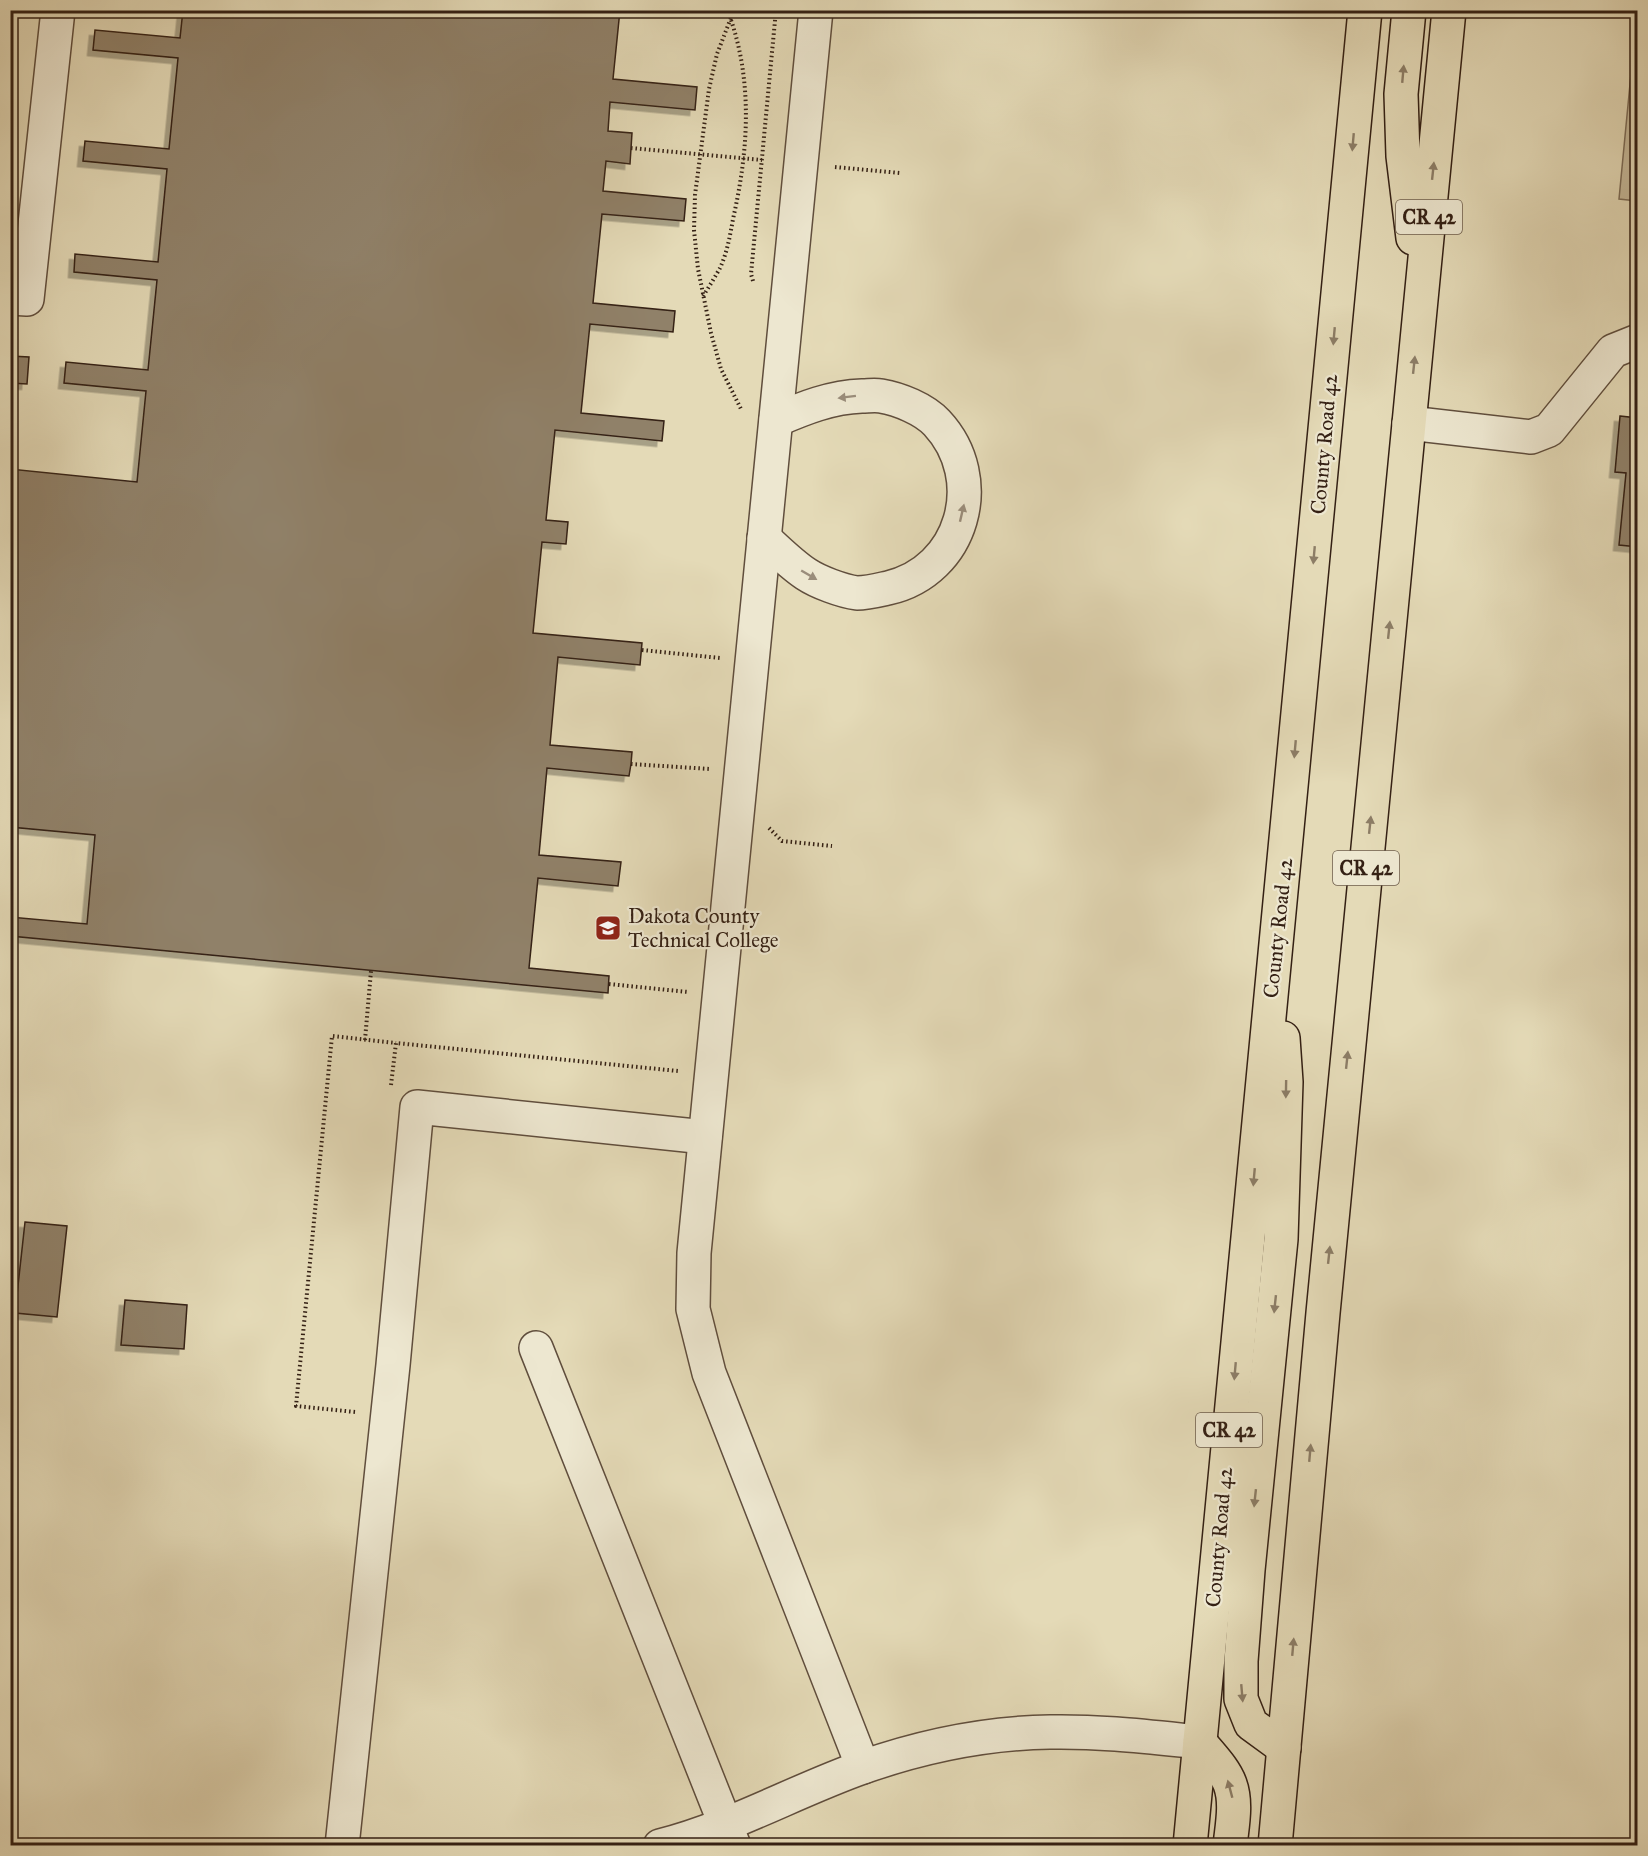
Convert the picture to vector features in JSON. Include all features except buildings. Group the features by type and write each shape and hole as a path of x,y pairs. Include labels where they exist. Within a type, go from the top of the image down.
{"highway":[{"name":"County Road 42","path":"1190,1845 1365,10"},
{"path":"1409,10 1401,94 1403,156 1421,300"},
{"name":"CR 42","path":"1275,1845 1323,1313 1449,10"},
{"path":"1276,947 1286,1082 1281,1239 1248,1570 1241,1661 1241,1699 1251,1724 1284,1748"},
{"path":"1200,1742 1221,1768 1231,1786 1234,1809 1230,1845"}],"street":[{"path":"10,298 27,299 58,10"},
{"path":"816,10 760,419 764,538 694,1253 693,1309 709,1373 863,1767"},
{"path":"1409,423 1531,437 1549,430 1613,351 1638,340"},
{"path":"760,419 845,397 879,395 909,404 936,422 954,447 962,471 965,500 959,527 945,553 924,573 904,585 880,590 856,592 830,585 806,574 764,538"},
{"path":"342,1845 393,1365 417,1107 705,1137"},
{"path":"536,1348 730,1835"},
{"path":"660,1845 730,1835 863,1767 942,1744 1049,1732 1118,1734 1200,1742"}],"path":[{"path":"734,10 717,54 708,89 699,154 694,230 698,268 721,369 760,419"},
{"path":"757,288 751,274 776,10"},
{"path":"704,296 720,268 728,246 744,158 746,99 739,43 730,19"},
{"path":"631,148 732,157"},
{"path":"642,650 727,658"},
{"path":"365,1040 371,970"},
{"path":"609,984 694,993"},
{"path":"359,1412 296,1406 332,1036 687,1072"},
{"path":"391,1090 396,1043"}],"shaded area":[{"path":"1638,11 1637,201 1619,199"}],"place":[{"name":"Dakota County Technical College","path":"608,928"}]}
